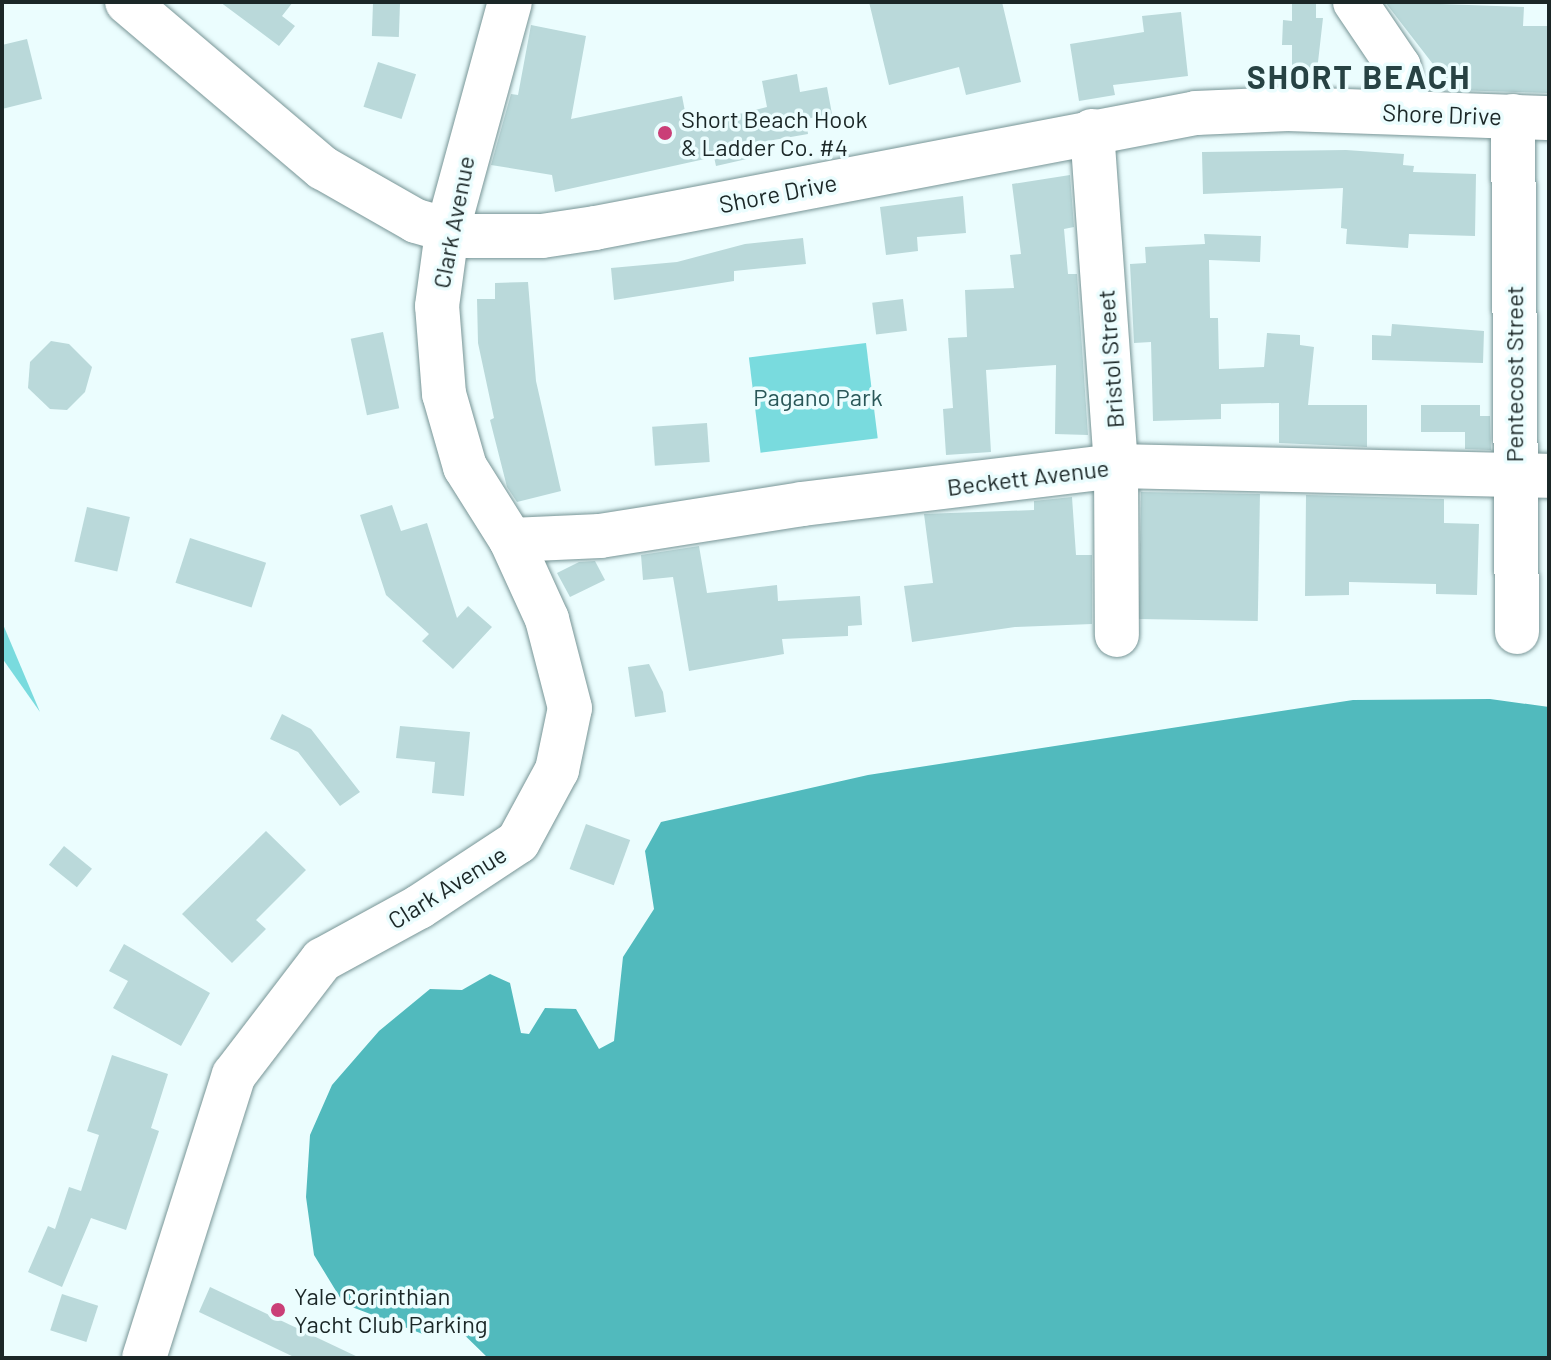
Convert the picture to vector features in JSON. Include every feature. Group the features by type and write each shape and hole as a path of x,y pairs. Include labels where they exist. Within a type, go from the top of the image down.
{"street":[{"name":"Shore Drive","path":"127,2 323,168 403,215 447,232 502,237 568,232 1092,131 1223,111 1406,112 1531,117"},
{"name":"Clark Avenue","path":"160,1350 234,1075 322,960 419,907 518,842 557,770 570,708 547,619 511,540 465,467 444,394 437,306 447,232 510,2"},
{"path":"1355,2 1399,67 1406,112"},
{"name":"Pentecost Street","path":"1517,632 1532,476 1531,117"},
{"name":"Bristol Street","path":"1092,131 1116,466 1117,635"},
{"name":"Beckett Avenue","path":"511,540 600,536 802,504 1116,466 1532,476"}],"green space":[{"name":"Pagano Park","path":"866,343 878,438 761,453 749,357"},
{"path":"2,622 40,712 2,658"}],"shaded area":[{"path":"1490,699 1549,707 1549,1358 488,1358 448,1319 428,1336 344,1304 314,1255 306,1197 310,1135 332,1085 379,1031 430,989 462,990 490,974 510,983 521,1033 529,1034 545,1008 576,1009 599,1049 614,1041 623,957 654,909 645,851 661,822 868,775 1353,700"}],"building":[{"path":"220,2 293,2 282,16 295,26 279,46"},
{"path":"869,2 1002,2 1021,82 966,95 959,67 889,85"},
{"path":"1292,2 1316,3 1316,18 1323,18 1317,71 1292,71 1292,45 1282,45 1283,20 1292,21"},
{"path":"1385,2 1524,7 1523,26 1549,26 1549,93 1453,90"},
{"path":"373,3 400,4 399,37 372,36"},
{"path":"1181,12 1188,76 1113,85 1115,95 1079,101 1070,44 1144,32 1142,16"},
{"path":"531,25 586,36 571,119 682,96 688,127 767,107 762,81 797,74 800,92 827,87 832,114 806,119 808,134 757,143 760,156 716,166 714,157 555,192 552,175 491,165 511,94 518,95"},
{"path":"27,39 42,99 2,109 2,45"},
{"path":"378,62 416,74 402,119 363,107"},
{"path":"1346,150 1404,154 1403,165 1414,166 1413,172 1476,174 1475,236 1409,234 1408,248 1346,244 1347,229 1341,228 1343,188 1203,194 1202,152"},
{"path":"1070,175 1074,227 1064,229 1068,274 1077,274 1088,435 1055,434 1056,365 986,370 991,452 946,455 943,409 953,408 948,338 967,337 965,290 1014,288 1010,255 1021,254 1012,184"},
{"path":"963,196 966,233 917,237 918,251 886,255 880,207"},
{"path":"1204,234 1261,236 1260,262 1209,260 1210,318 1218,318 1219,369 1264,367 1267,333 1300,335 1300,345 1314,347 1308,405 1367,405 1367,447 1279,443 1279,403 1221,404 1221,419 1153,421 1151,342 1134,343 1130,264 1146,263 1145,247 1205,244"},
{"path":"803,238 806,264 734,271 734,281 614,300 611,268 677,262 745,244"},
{"path":"528,282 536,381 561,491 517,502 507,487 490,420 494,418 478,343 477,299 495,299 495,283"},
{"path":"903,299 907,331 876,335 872,303"},
{"path":"1392,324 1484,331 1483,363 1372,360 1372,335 1391,336"},
{"path":"383,332 399,408 367,415 351,339"},
{"path":"51,341 69,344 92,367 85,392 67,410 50,409 28,388 30,362"},
{"path":"1421,405 1480,405 1480,416 1490,416 1491,450 1465,449 1465,432 1421,432"},
{"path":"707,423 710,462 655,466 652,427"},
{"path":"1141,492 1260,494 1258,621 1139,619"},
{"path":"1306,495 1444,499 1444,523 1479,524 1477,595 1436,594 1436,584 1349,582 1349,595 1305,596"},
{"path":"1072,497 1076,555 1092,555 1092,624 1015,627 912,642 904,586 933,583 924,514 1034,510 1034,501"},
{"path":"392,505 401,531 427,523 457,618 468,606 492,627 453,669 422,641 429,634 386,595 360,515"},
{"path":"87,507 130,517 117,571 74,562"},
{"path":"190,538 266,563 252,607 175,583"},
{"path":"699,546 707,593 777,585 778,601 860,596 862,625 848,626 848,636 782,639 784,654 689,671 673,577 643,580 641,555"},
{"path":"595,561 605,580 570,597 557,573 579,562"},
{"path":"649,664 663,692 666,712 635,717 628,667"},
{"path":"282,714 311,729 360,792 340,806 298,752 270,739"},
{"path":"400,726 470,732 464,796 432,793 435,762 396,758"},
{"path":"586,824 630,840 614,885 570,869"},
{"path":"266,831 306,870 256,920 266,929 232,963 182,914"},
{"path":"64,846 92,869 77,887 49,865"},
{"path":"124,944 210,993 181,1046 113,1008 128,981 109,971"},
{"path":"112,1055 168,1074 151,1128 159,1131 126,1230 91,1218 62,1287 28,1272 48,1226 55,1229 69,1187 81,1191 99,1135 87,1131"},
{"path":"210,1287 360,1358 296,1358 199,1312"},
{"path":"62,1294 98,1306 86,1342 50,1330"}],"place":[{"name":"Short Beach Hook & Ladder Co. #4","path":"665,133"},
{"name":"Yale Corinthian Yacht Club Parking","path":"278,1310"}],"district":[{"name":"SHORT BEACH","path":"1359,76"}]}
